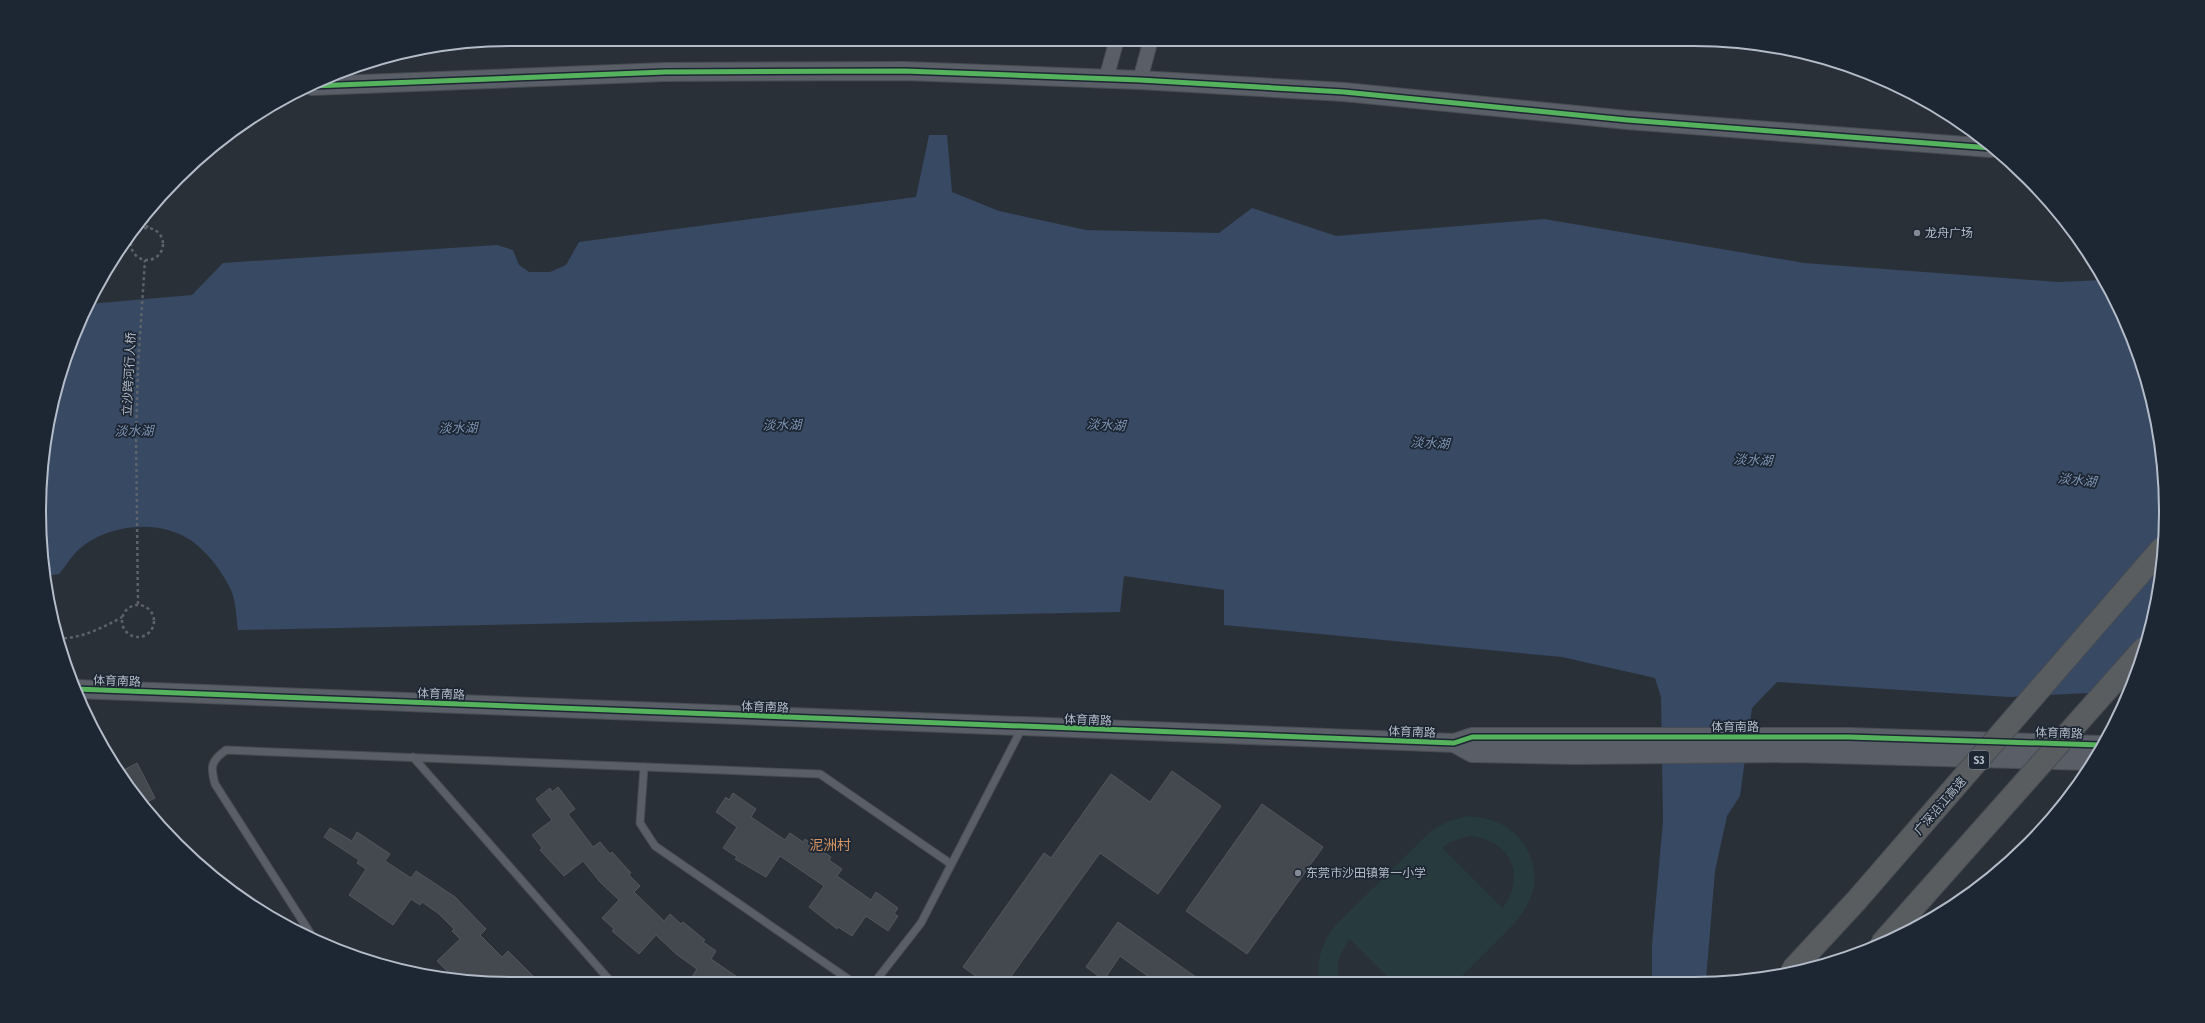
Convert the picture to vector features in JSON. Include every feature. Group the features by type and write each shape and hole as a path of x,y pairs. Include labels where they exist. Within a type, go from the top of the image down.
{"highway":[{"name":"广深沿江高速","path":"1797,965 1856,901 2157,554"},
{"path":"1891,933 2135,658"}],"street":[{"path":"1106,79 1115,46"},
{"path":"1140,80 1149,46"},
{"path":"324,86 665,72 904,71 1140,80 1344,92 1627,120 1983,147"},
{"name":"体育南路","path":"81,689 1022,728 1454,743 1472,737 1573,737 1792,745 2087,761"},
{"name":"体育南路","path":"1454,743 1472,753 1575,755 1792,745 2096,745"}],"lane":[{"path":"879,977 921,923 1022,728"},
{"path":"308,930 215,784 211,771 215,758 226,750 820,774 951,864"},
{"path":"413,757 607,977"},
{"path":"644,767 640,823 655,846 845,977"}],"path":[{"path":"147,228 148,221"},
{"path":"132,242 133,251 140,259 146,260 156,258 159,255 163,245 160,235 152,229 147,228 140,231"},
{"path":"64,637 79,635 109,624 122,617 128,608 138,604 143,605 152,612 155,622 150,632 141,637 130,635 123,627 122,617"}],"green space":[{"path":"1468,816 1493,821 1508,828 1525,846 1532,861 1535,874 1534,887 1524,911 1516,921 1461,977 1388,977 1350,939 1339,959 1338,977 1318,977 1318,966 1323,945 1335,926 1429,833 1452,820","holes":["1469,836 1483,839 1495,844 1511,861 1514,872 1514,884 1510,896 1502,908 1442,848 1450,842"]}],"water":[{"name":"淡水湖","path":"929,135 947,135 952,192 999,211 1086,230 1219,233 1252,208 1336,236 1544,219 1804,263 2058,282 2098,280 2124,333 2143,391 2155,451 2158,481 2159,512 2155,572 2143,632 2124,690 2123,691 2009,697 1777,682 1752,708 1740,796 1727,816 1715,871 1706,977 1652,977 1652,945 1663,821 1661,697 1655,678 1562,657 1224,625 1224,590 1124,576 1120,612 238,630 235,603 232,592 218,568 209,556 192,541 179,534 164,529 134,527 103,534 78,550 59,574 51,575 46,512 50,451 62,391 81,333 95,303 192,295 223,263 497,245 513,250 519,265 529,272 550,272 566,265 579,242 916,197"}],"building":[{"path":"137,763 155,798 148,802 124,770"},
{"path":"1172,771 1221,806 1158,894 1100,853 1011,977 977,977 963,967 1044,853 1051,858 1111,774 1150,802"},
{"path":"558,787 575,809 568,814 593,847 600,842 610,854 612,852 631,873 629,875 640,886 634,892 664,921 670,914 681,924 683,922 705,940 703,942 716,951 711,959 737,977 692,977 697,969 676,954 656,935 639,954 612,931 614,929 602,918 619,900 600,882 583,861 564,876 540,850 542,848 532,835 552,820 536,799 550,788 552,792"},
{"path":"733,793 756,809 751,817 785,840 790,833 803,842 805,839 831,857 829,860 842,869 837,876 871,900 876,892 898,908 894,914 898,916 888,931 866,916 852,936 838,927 837,929 809,907 824,886 780,856 766,877 735,859 737,857 723,848 737,827 716,812 726,797 729,800"},
{"path":"1262,804 1323,847 1247,954 1186,911"},
{"path":"330,828 352,841 357,832 390,854 385,861 411,878 416,871 455,897 486,929 480,935 502,957 508,951 534,977 481,976 449,973 437,961 460,939 452,931 454,929 439,914 422,902 420,905 411,899 393,925 349,895 366,869 357,863 359,860 324,837"},
{"path":"1118,922 1196,977 1149,977 1120,956 1106,977 1100,977 1086,967"}],"cycle path":[{"path":"324,86 665,72 904,71 1140,80 1344,92 1627,120 1983,147"},
{"path":"81,689 1454,743 1472,737 1849,737 2096,745"}],"place":[{"name":"龙舟广场","path":"1917,233"},
{"name":"东莞市沙田镇第一小学","path":"1298,873"}],"district":[{"name":"泥洲村","path":"830,845"}]}
